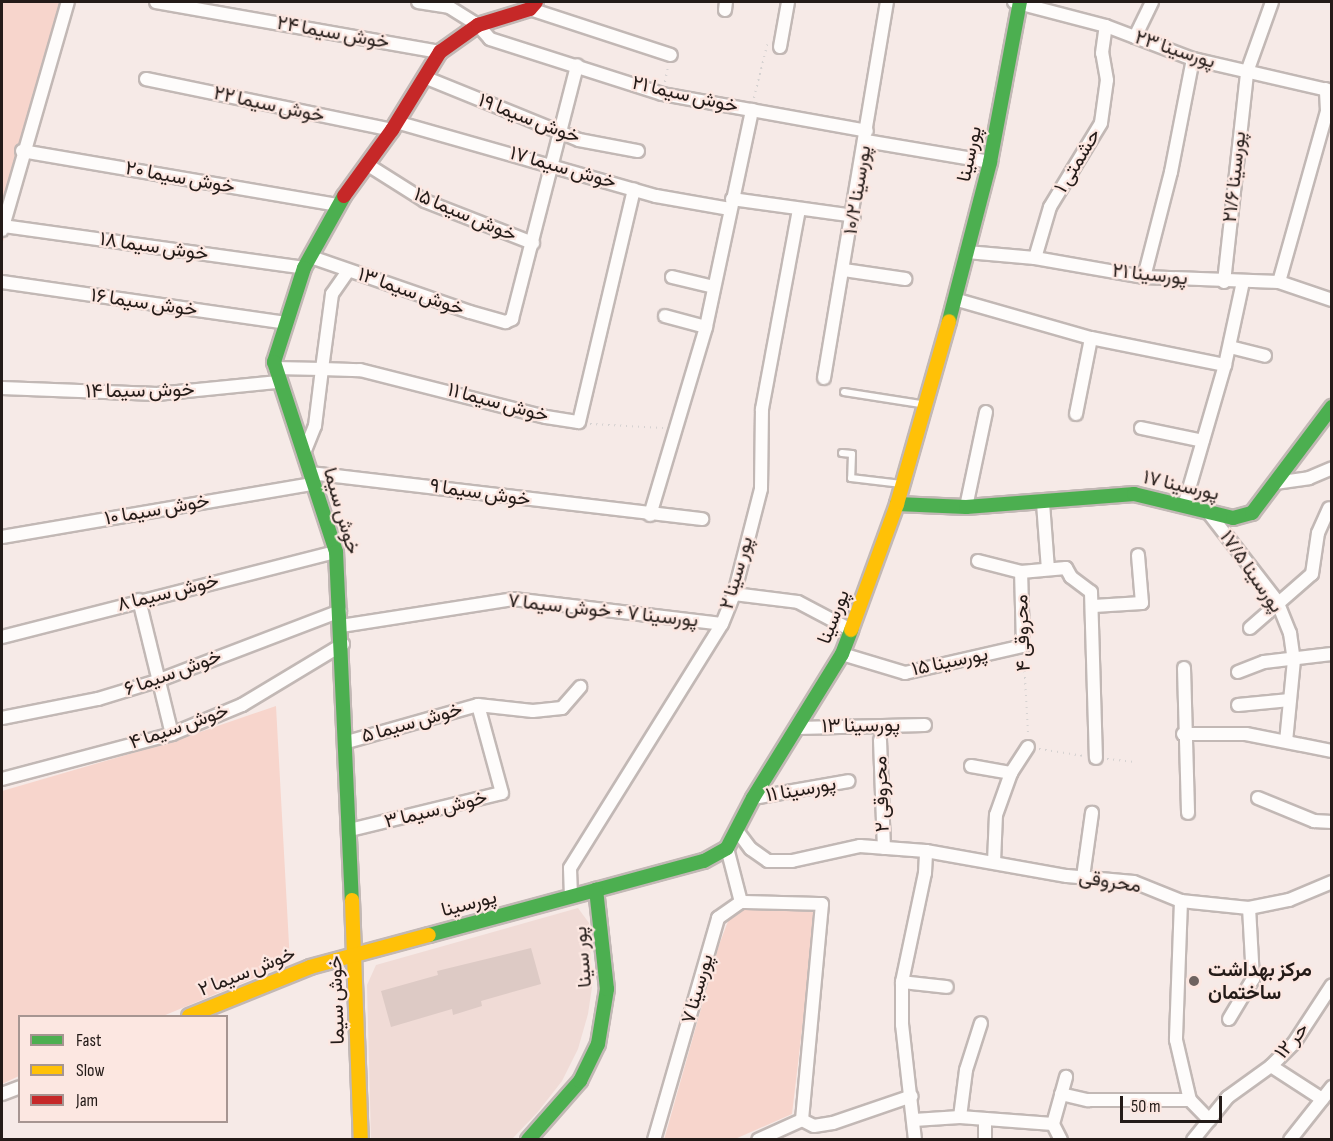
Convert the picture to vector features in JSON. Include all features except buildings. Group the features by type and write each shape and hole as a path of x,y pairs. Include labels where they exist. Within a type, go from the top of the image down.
{"street":[{"path":"2,228 22,151 68,2"},
{"name":"خوش سیما ۲۴","path":"156,2 440,52"},
{"name":"خوش سیما ۲۱","path":"418,2 449,7 478,25 490,39 662,94 752,110 990,162"},
{"path":"780,47 788,2"},
{"name":"پورسینا ۱۰/۲","path":"824,378 854,216 887,2"},
{"name":"پورسینا ۲۳","path":"1018,2 1106,27 1193,59 1329,90"},
{"name":"پورسینا","path":"355,955 704,861 728,848 753,798 842,654 897,504 928,405 990,162 1018,2"},
{"path":"1135,37 1152,2"},
{"name":"پورسینا ۲۱/۶","path":"1224,282 1247,72 1272,2"},
{"path":"277,375 286,323 308,263 338,205 394,126 440,52 478,25 533,5 671,55"},
{"name":"حشمتی ۱","path":"1035,258 1050,207 1101,123 1107,81 1102,53 1106,27"},
{"path":"1144,277 1171,172 1193,59"},
{"path":"533,243 577,65"},
{"name":"خوش سیما ۱۹","path":"424,77 579,140 638,152"},
{"name":"خوش سیما ۲۲","path":"146,79 394,126"},
{"path":"1279,282 1327,111 1329,90"},
{"path":"650,515 706,327 752,110"},
{"name":"خوش سیما ۱۷","path":"394,126 552,165 634,189 731,204 854,216"},
{"name":"خوش سیما ۲۰","path":"22,151 338,205"},
{"name":"خوش سیما ۱۵","path":"368,165 425,201 533,243"},
{"path":"579,422 634,189"},
{"name":"پور سینا ۲","path":"571,897 570,868 722,624 734,594 761,489 762,409 799,210"},
{"name":"خوش سیما ۱۸","path":"2,228 308,263"},
{"name":"خوش سیما ۱۳","path":"308,263 348,271 506,322 512,319 533,243"},
{"name":"پورسینا ۲۱","path":"967,252 1035,258 1144,277 1224,282 1279,282 1332,300"},
{"path":"844,270 905,279"},
{"path":"304,453 315,426 332,294 348,271"},
{"path":"672,278 714,287"},
{"name":"خوش سیما ۱۶","path":"2,282 286,323"},
{"path":"1184,506 1230,347 1243,282"},
{"path":"954,299 1091,338 1225,365"},
{"path":"665,316 706,327"},
{"path":"1076,414 1091,338"},
{"path":"1230,347 1265,356"},
{"name":"خوش سیما ۱۱","path":"277,375 322,369 360,370 546,417 579,422"},
{"name":"خوش سیما ۱۴","path":"2,388 157,394 277,375"},
{"name":"خوش سیما","path":"277,375 336,552 343,644 361,1140"},
{"name":"پورسینا ۱۷","path":"897,504 966,507 1043,503 1134,494 1233,518 1252,513 1332,407"},
{"path":"966,507 986,412"},
{"path":"1141,428 1203,441"},
{"path":"1275,483 1309,478 1332,468"},
{"name":"خوش سیما ۹","path":"311,478 702,519"},
{"name":"خوش سیما ۱۰","path":"2,537 311,478"},
{"path":"1043,503 1048,569"},
{"path":"1250,628 1277,601 1312,574 1318,533 1329,508"},
{"name":"پورسینا ۱۷/۵","path":"1208,512 1277,601 1290,633 1294,660 1286,741"},
{"name":"خوش سیما ۸","path":"2,637 140,600 336,552"},
{"path":"1096,758 1094,606 1142,603 1138,555"},
{"path":"978,561 1021,572"},
{"name":"محروقی ۴","path":"1023,646 1021,572 1066,568 1071,577 1090,589 1094,606"},
{"path":"734,594 798,602 851,630"},
{"name":"پورسینا ۷ + خوش سیما ۷","path":"341,626 513,599 722,624"},
{"path":"140,600 157,681 172,734"},
{"name":"خوش سیما ۶","path":"2,718 98,699 157,681 340,611"},
{"name":"خوش سیما ۴","path":"2,779 172,734 242,705 343,644"},
{"name":"پورسینا ۱۵","path":"842,654 905,673 1023,646"},
{"path":"1238,672 1264,662 1332,654"},
{"path":"1184,668 1183,734 1188,813"},
{"path":"478,705 533,711 562,708 580,687"},
{"path":"1238,705 1290,700"},
{"name":"خوش سیما ۵","path":"346,742 478,705"},
{"name":"خوش سیما ۳","path":"350,830 502,794 478,705"},
{"name":"پورسینا ۱۳","path":"797,728 925,725"},
{"path":"1183,734 1246,734 1332,751"},
{"name":"محروقی ۲","path":"880,740 884,848"},
{"path":"994,862 996,815 1011,773 1028,747"},
{"path":"971,766 1011,773"},
{"name":"پورسینا ۱۱","path":"753,798 849,781"},
{"path":"1258,798 1314,820 1332,822"},
{"path":"1083,877 1092,813"},
{"name":"محروقی","path":"738,832 751,849 768,861 792,861 860,846 926,851 1083,877 1134,882 1181,901 1249,908 1289,900 1332,882"},
{"path":"728,848 741,902 822,904 802,1120"},
{"path":"915,1140 912,1096 902,1025 902,982 925,873 926,851"},
{"name":"پور سینا","path":"534,1138 579,1082 598,1044 607,989 596,890"},
{"path":"1181,901 1176,1040 1190,1100 1209,1120"},
{"name":"پورسینا ۷","path":"654,1140 718,918 741,902"},
{"path":"1229,1019 1253,979 1249,908"},
{"name":"خوش سیما ۲","path":"194,1015 310,967 355,955"},
{"path":"902,982 947,987"},
{"name":"حر ۱۲","path":"1193,1140 1228,1097 1271,1066 1294,1043 1332,986"},
{"path":"960,1117 966,1070 981,1023"},
{"path":"1271,1066 1322,1099"},
{"path":"1061,1140 1053,1124 1066,1077"},
{"path":"2,1094 18,1088"},
{"path":"1290,1140 1332,1088"},
{"path":"1061,1094 1088,1100 1190,1100"},
{"path":"802,1120 814,1126 833,1123 912,1096"},
{"path":"914,1120 960,1117 1053,1124"},
{"path":"985,1119 985,1140"},
{"path":"758,1140 802,1120"}],"lane":[{"path":"844,392 928,405"},
{"path":"842,453 852,454 851,478 903,484"}],"path":[{"path":"752,110 767,43 780,47"},
{"path":"662,94 671,55"},
{"path":"579,422 676,429"},
{"name":"محروقی ۴","path":"1023,646 1028,747"}],"shaded area":[{"path":"2,2 75,2 2,245"},
{"path":"276,706 290,963 165,1015 18,1015 18,1076 2,1084 2,791 174,741"},
{"path":"752,905 816,911 792,1114 735,1139 664,1140 719,945 730,916"},
{"path":"578,908 589,923 592,987 588,1014 578,1049 562,1081 537,1113 512,1139 371,1139 367,985 376,965"}],"traffic: fast":[{"path":"949,321 990,162 1020,2"},
{"path":"344,196 304,268 274,362 336,552 352,900"},
{"path":"897,504 966,507 1134,494 1233,518 1252,513 1332,407"},
{"path":"429,935 704,861 727,848 753,798 842,654 851,630"},
{"path":"528,1140 580,1081 598,1044 607,989 596,890"}],"traffic: slow":[{"path":"851,630 897,504 949,321"},
{"path":"352,900 361,1140"},
{"path":"191,1015 310,967 429,935"}],"traffic: jam":[{"path":"344,196 392,130 440,52 478,25 530,9 536,2"}],"place":[{"name":"مرکز بهداشت ساختمان","path":"1194,981"}]}
